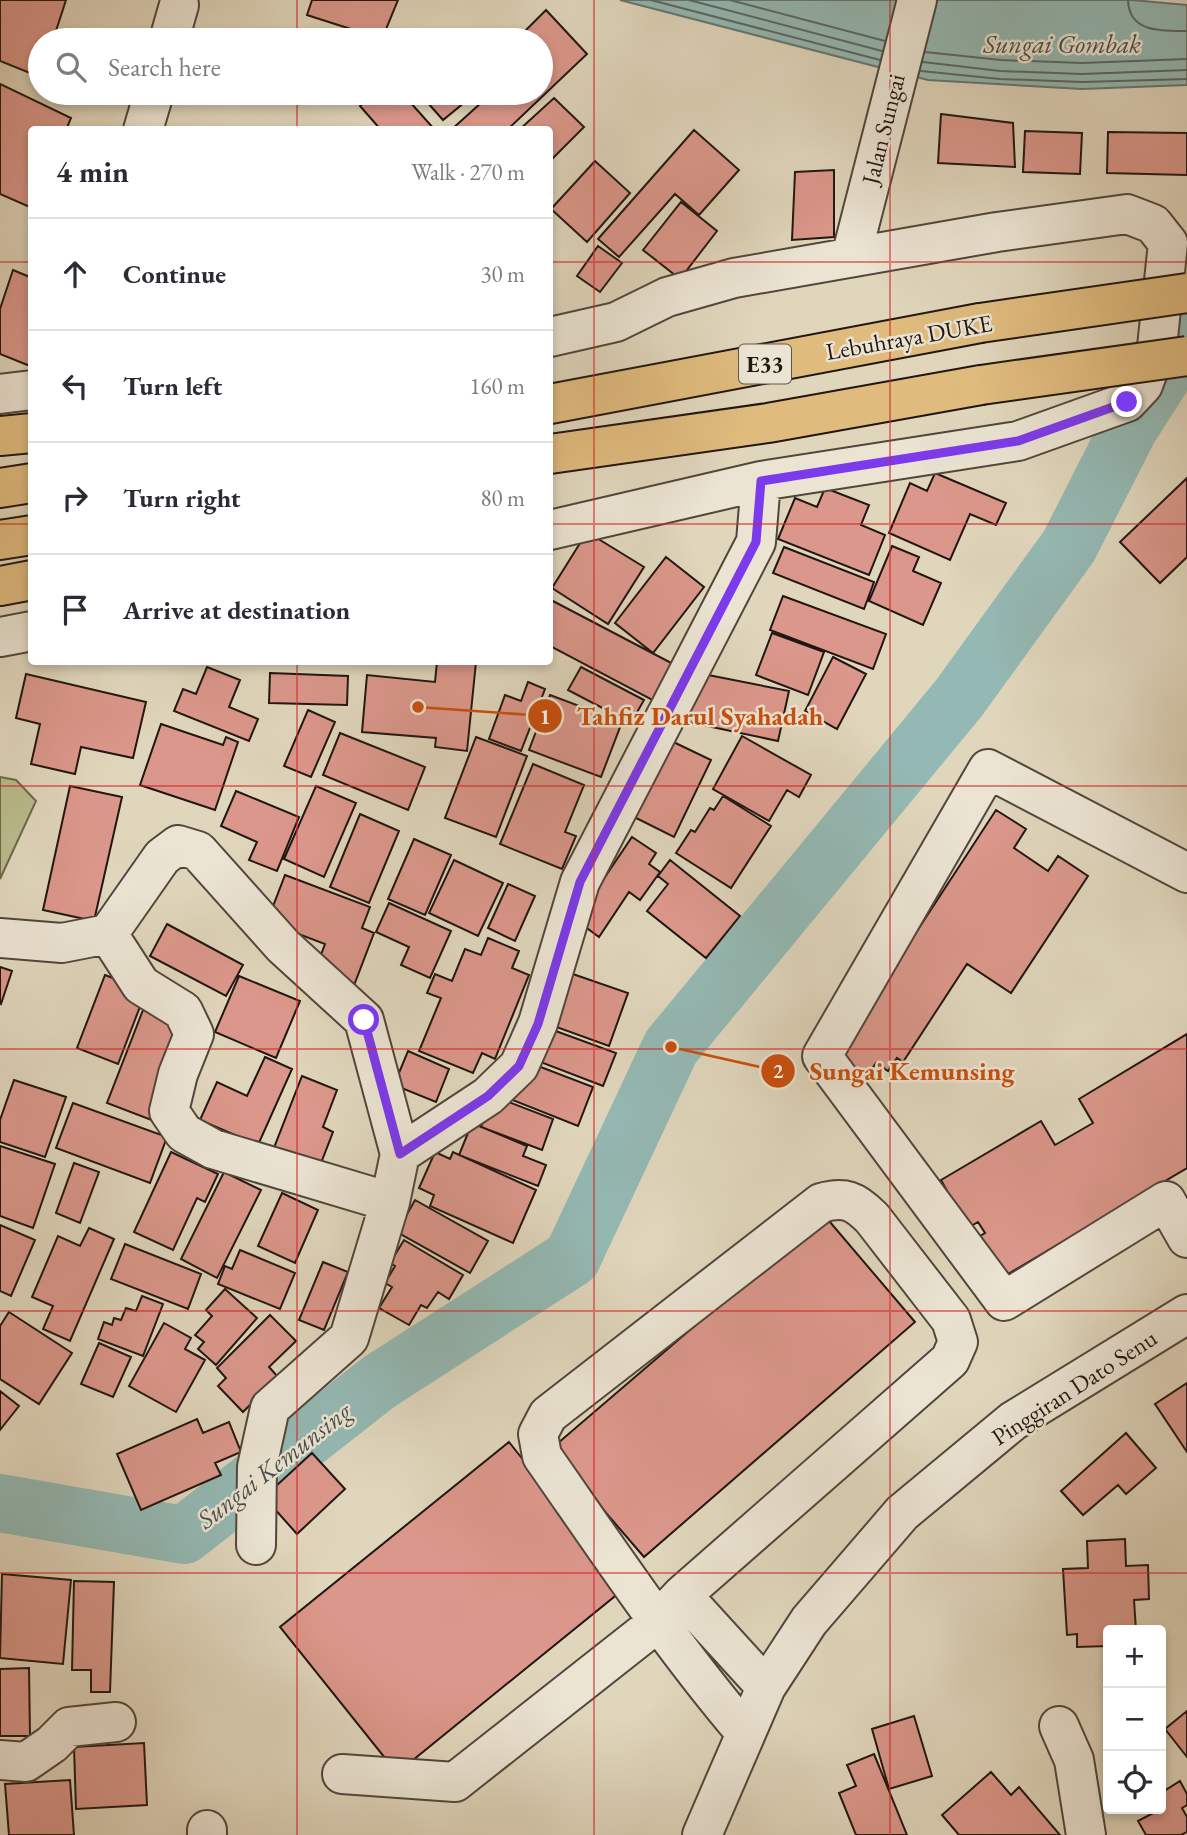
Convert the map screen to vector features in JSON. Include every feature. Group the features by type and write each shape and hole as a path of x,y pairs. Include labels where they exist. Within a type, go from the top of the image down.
{"highway":[{"name":"Lebuhraya DUKE","path":"553,403 980,323 1187,293"},
{"name":"E33","path":"553,454 768,423 981,385 1187,356"},
{"path":"0,436 28,433"},
{"path":"0,488 28,484"},
{"path":"0,540 28,536"},
{"path":"0,586 28,581"}],"street":[{"name":"Jalan Sungai","path":"851,257 917,0"},
{"path":"144,126 150,105"},
{"path":"553,336 616,322 667,297 734,278 997,232 1127,214 1153,224 1168,243 1157,347 1143,385 1127,402 1018,441 761,481 553,529"},
{"path":"0,394 28,390"},
{"path":"400,1154 488,1096 519,1066 538,1024 580,882 756,542 761,481"},
{"path":"0,637 28,632"},
{"path":"1187,873 988,769 822,1056 1004,1301 1177,1194 1187,1238"},
{"path":"0,938 62,943 108,934 162,857 178,845 198,851 283,946 364,1020 400,1154 390,1202 349,1338 270,1408 257,1467 256,1540"},
{"path":"108,934 141,985 183,1011 194,1034 178,1074 169,1111 184,1133 243,1160 390,1202"},
{"path":"342,1774 455,1782 670,1608 950,1360 958,1342 951,1320 872,1218 857,1203 840,1198 821,1203 548,1415 538,1434 542,1456 670,1608 765,1687"},
{"name":"Pinggiran Dato Senu","path":"702,1835 765,1687 809,1621 902,1513 1013,1421 1187,1314"},
{"path":"670,1608 693,1671 744,1731"},
{"path":"0,1760 26,1762 52,1744 69,1727 116,1722"},
{"path":"1059,1726 1074,1760 1086,1835"}],"green space":[{"path":"0,777 16,780 36,801 0,879"}],"water":[{"name":"Sungai Gombak","path":"620,0 1132,0 1187,5 1187,85 1082,89 928,80"}],"building":[{"path":"0,0 66,0 57,28 28,28 28,72 0,61"},
{"path":"312,0 398,0 387,28 348,28 307,15"},
{"path":"546,10 587,54 553,86 553,28 528,28"},
{"path":"0,84 28,97 28,105 44,105 71,118 68,126 28,126 28,206 0,194"},
{"path":"553,99 584,127 553,158 553,126 523,126 546,105 553,105"},
{"path":"413,105 431,126 378,126 360,106"},
{"path":"430,105 461,105 443,120"},
{"path":"479,105 533,105 511,126 455,126"},
{"path":"941,114 1013,123 1015,167 938,163"},
{"path":"694,130 739,170 699,215 675,194 619,257 598,239"},
{"path":"1025,131 1082,133 1080,174 1023,172"},
{"path":"1108,132 1187,133 1187,175 1107,173"},
{"path":"595,161 630,193 587,242 553,211 553,207"},
{"path":"834,170 834,237 792,240 795,172"},
{"path":"681,202 717,231 680,279 643,250"},
{"path":"598,246 622,263 600,292 577,276"},
{"path":"13,270 28,276 28,365 0,354 0,309"},
{"path":"935,473 1006,503 996,525 970,514 950,560 889,533 910,483 927,491"},
{"path":"1187,478 1187,557 1160,583 1120,542"},
{"path":"825,488 869,505 861,525 885,535 869,575 778,539 795,498 817,507"},
{"path":"587,532 644,567 608,624 553,586"},
{"path":"892,546 919,557 913,571 941,583 923,625 869,601"},
{"path":"784,547 874,582 864,609 773,573"},
{"path":"666,557 704,587 653,653 615,623"},
{"path":"783,596 886,634 873,669 770,630"},
{"path":"553,601 677,666 658,703 553,648"},
{"path":"772,633 824,652 808,695 756,675"},
{"path":"833,657 866,674 837,729 805,711"},
{"path":"437,665 476,665 467,751 435,747 436,738 362,732 367,675 435,682"},
{"path":"207,667 240,680 229,707 258,719 249,741 174,711 183,689 196,694"},
{"path":"581,667 644,700 631,723 568,690"},
{"path":"270,673 348,676 347,705 269,703"},
{"path":"698,673 789,691 778,741 688,722"},
{"path":"26,674 146,702 133,758 81,747 75,774 31,764 40,724 16,718"},
{"path":"528,682 545,689 521,751 489,739 505,695 521,701"},
{"path":"550,695 622,722 601,777 529,750"},
{"path":"308,710 335,722 311,777 284,766"},
{"path":"161,724 223,745 226,737 238,742 215,810 140,785"},
{"path":"340,733 425,767 408,810 323,775"},
{"path":"742,736 811,775 799,797 787,790 769,821 713,789"},
{"path":"476,737 527,756 496,837 445,818"},
{"path":"663,737 711,760 674,837 626,813"},
{"path":"533,764 584,785 565,832 576,836 562,869 500,844"},
{"path":"70,786 122,797 94,921 43,910"},
{"path":"316,786 356,803 324,877 284,859"},
{"path":"236,791 299,817 277,871 249,860 257,842 221,826"},
{"path":"723,796 771,826 731,888 676,853 691,830 695,832 710,808 714,810"},
{"path":"996,810 1026,829 1014,848 1048,871 1058,856 1088,876 1011,993 967,964 903,1062 897,1058 888,1071 876,1063 867,1076 836,1055"},
{"path":"360,814 399,831 369,903 330,887"},
{"path":"632,837 656,853 649,864 660,872 640,900 629,892 599,937 576,920"},
{"path":"414,839 451,855 425,915 388,899"},
{"path":"454,860 503,883 478,936 429,913"},
{"path":"670,860 740,916 706,958 647,911 668,884 658,876"},
{"path":"285,875 370,907 362,928 374,933 353,988 314,973 325,944 267,922"},
{"path":"508,884 535,896 515,941 488,928"},
{"path":"389,903 451,931 430,978 401,965 409,947 376,932"},
{"path":"167,924 243,965 226,996 150,956"},
{"path":"488,938 519,951 512,968 529,975 495,1059 482,1053 473,1073 419,1051 441,998 427,993 435,974 452,981 465,949 481,955"},
{"path":"0,967 12,971 1,1004 0,1003"},
{"path":"567,972 628,993 609,1046 548,1024"},
{"path":"105,975 146,991 118,1064 77,1048"},
{"path":"239,976 300,1001 276,1058 215,1032"},
{"path":"143,1010 190,1028 154,1121 107,1103"},
{"path":"542,1026 616,1053 603,1086 530,1058"},
{"path":"1187,1034 1187,1168 998,1280 975,1239 985,1233 978,1222 956,1235 935,1198 947,1191 941,1180 1041,1121 1055,1145 1093,1123 1079,1099"},
{"path":"408,1051 449,1069 436,1102 394,1085"},
{"path":"265,1057 292,1069 258,1145 200,1120 217,1082 247,1096"},
{"path":"525,1061 593,1087 578,1126 510,1099"},
{"path":"302,1076 337,1090 323,1127 333,1132 316,1176 270,1158"},
{"path":"14,1080 66,1097 45,1157 0,1142 0,1120"},
{"path":"493,1096 553,1119 542,1150 481,1127"},
{"path":"73,1103 167,1137 150,1183 56,1148"},
{"path":"472,1123 527,1146 523,1156 546,1165 538,1186 459,1155"},
{"path":"0,1146 55,1164 33,1228 0,1216"},
{"path":"171,1152 218,1174 205,1202 197,1198 173,1250 134,1232"},
{"path":"435,1152 450,1159 453,1152 536,1190 513,1243 430,1206 434,1195 419,1188"},
{"path":"74,1163 99,1172 80,1223 56,1213"},
{"path":"224,1172 261,1190 217,1278 181,1259"},
{"path":"282,1193 318,1210 295,1263 258,1246"},
{"path":"415,1200 488,1241 470,1273 397,1232"},
{"path":"824,1215 915,1322 644,1557 551,1449"},
{"path":"0,1225 35,1240 11,1296 0,1291"},
{"path":"89,1228 114,1239 70,1341 43,1329 53,1306 32,1297 58,1236 80,1246"},
{"path":"404,1240 463,1275 449,1299 438,1292 427,1308 421,1305 409,1325 379,1308 392,1287 385,1283 395,1266 390,1263"},
{"path":"125,1244 201,1274 188,1309 111,1279"},
{"path":"240,1250 295,1273 280,1309 218,1284 225,1266 232,1269"},
{"path":"323,1262 348,1272 324,1330 299,1320"},
{"path":"225,1289 257,1318 216,1365 198,1349 204,1342 195,1335 212,1316 206,1310"},
{"path":"142,1296 163,1304 143,1356 98,1339 104,1322 112,1325 114,1318 121,1320 126,1308 136,1311"},
{"path":"9,1312 72,1353 39,1404 0,1379 0,1326"},
{"path":"270,1315 296,1341 269,1367 278,1377 243,1412 218,1386 226,1378 217,1368"},
{"path":"164,1323 191,1338 185,1349 205,1360 176,1412 129,1386"},
{"path":"99,1343 131,1357 113,1397 81,1384"},
{"path":"1187,1383 1187,1452 1155,1404"},
{"path":"0,1391 19,1406 0,1430"},
{"path":"197,1419 203,1433 229,1422 241,1452 215,1463 221,1475 141,1510 117,1454"},
{"path":"1126,1433 1156,1468 1126,1494 1118,1485 1083,1515 1061,1491"},
{"path":"509,1442 625,1588 397,1773 280,1627"},
{"path":"312,1453 345,1489 297,1534 264,1497"},
{"path":"1125,1539 1126,1566 1148,1565 1149,1599 1134,1600 1136,1625 1103,1625 1103,1646 1077,1647 1077,1634 1067,1635 1063,1569 1088,1568 1087,1541"},
{"path":"2,1574 71,1580 63,1664 0,1658"},
{"path":"74,1581 114,1582 110,1692 91,1692 91,1670 72,1670"},
{"path":"29,1668 30,1736 0,1736 0,1669"},
{"path":"1187,1711 1187,1757 1166,1730"},
{"path":"914,1716 932,1776 889,1789 872,1729"},
{"path":"144,1743 147,1805 76,1809 74,1747"},
{"path":"874,1754 907,1835 856,1835 839,1793 856,1786 847,1765"},
{"path":"991,1772 1011,1795 1019,1787 1060,1835 959,1835 942,1815"},
{"path":"70,1780 74,1835 9,1835 5,1784"},
{"path":"1180,1781 1187,1794 1187,1805 1182,1808 1187,1817 1187,1832 1181,1835 1146,1835 1138,1821 1151,1814 1166,1814 1166,1790"}],"waterway":[{"name":"Sungai Kemunsing","path":"0,1503 184,1535 379,1382 572,1258 671,1047 959,698 1069,546 1128,430 1187,337"}],"place":[{"name":"Tahfiz Darul Syahadah","path":"418,707"},
{"name":"Sungai Kemunsing","path":"671,1047"}],"route":[{"path":"364,1020 400,1154 488,1096 519,1066 538,1024 580,882 756,542 761,481 1018,441 1127,402"}]}
